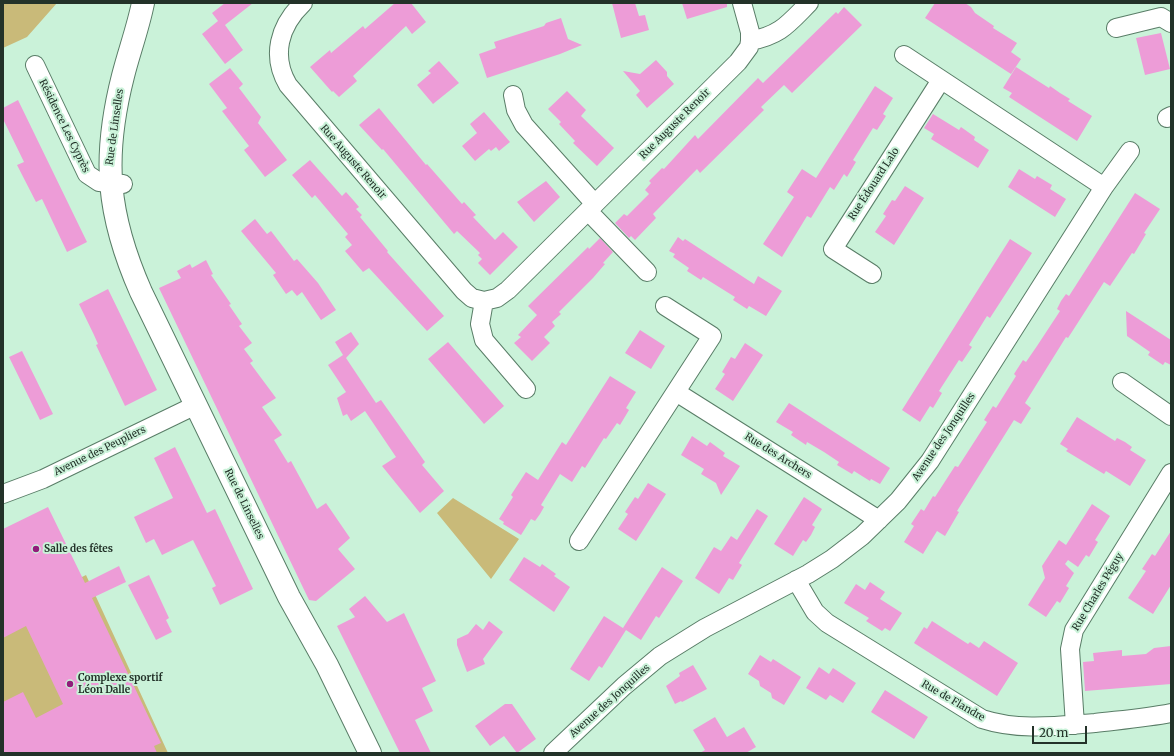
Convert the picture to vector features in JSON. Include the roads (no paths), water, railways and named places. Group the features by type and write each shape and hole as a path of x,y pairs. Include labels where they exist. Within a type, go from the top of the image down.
{"street":[{"name":"Rue de Linselles","path":"117,184 110,153 116,108 143,3"},
{"name":"Rue de Linselles","path":"156,3 131,101 125,145 117,184 116,220 141,292 289,597 327,665 370,753"},
{"name":"Rue Auguste Renoir","path":"303,3 287,23 278,53 279,66 288,86 464,291 472,298 484,301 493,300 504,294 738,62 749,47 750,41"},
{"path":"742,3 750,32 750,41 766,38 779,32 809,3"},
{"path":"1116,28 1162,18 1167,19 1171,23"},
{"path":"904,55 1104,187"},
{"name":"Résidence Les Cyprès","path":"35,65 87,174 99,182 117,184"},
{"name":"Rue Édouard Lalo","path":"872,274 833,249 941,80"},
{"path":"514,95 516,110 524,125 591,207 647,272"},
{"name":"Avenue des Jonquilles","path":"553,753 628,682 660,656 705,628 796,580 832,559 879,520 908,490 930,461 1104,187 1130,150"},
{"path":"484,301 480,324 484,340 526,390"},
{"path":"579,541 712,336 665,306"},
{"path":"1122,382 1171,416"},
{"name":"Rue des Archers","path":"676,392 879,520"},
{"name":"Avenue des Peupliers","path":"3,494 43,478 196,405"},
{"name":"Rue Charles Péguy","path":"1075,724 1070,649 1074,630 1171,473"},
{"name":"Rue de Flandre","path":"796,580 810,604 827,623 971,714 993,723 1016,727 1075,724 1171,713"}],"place":[{"name":"Salle des fêtes","path":"36,549"},
{"name":"Complexe sportif Léon Dalle","path":"70,684"}]}
